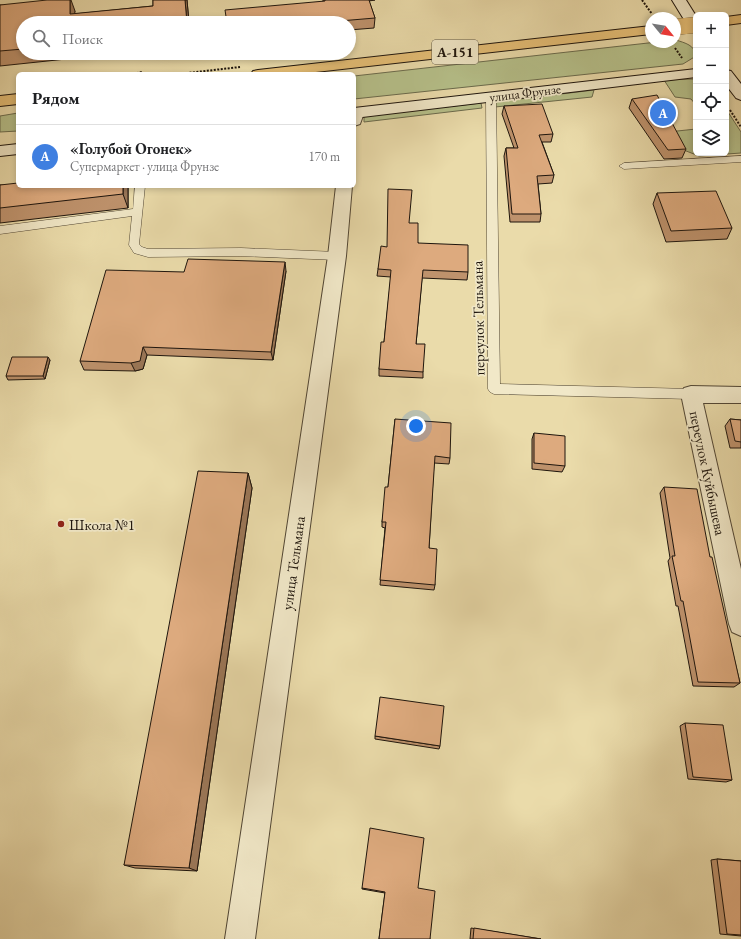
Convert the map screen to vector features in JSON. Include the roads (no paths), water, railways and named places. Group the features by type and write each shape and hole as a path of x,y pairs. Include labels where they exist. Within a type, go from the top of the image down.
{"highway":[{"path":"729,21 741,19"},
{"path":"681,26 693,24"},
{"name":"А-151","path":"276,72 645,31"},
{"path":"0,101 16,99"}],"street":[{"path":"679,0 693,23"},
{"name":"улица Фрунзе","path":"356,115 491,97 693,74"},
{"path":"729,78 741,95"},
{"path":"729,90 741,98"},
{"path":"0,151 16,149"},
{"name":"улица Тельмана","path":"240,939 337,256 344,188"},
{"name":"переулок Куйбышева","path":"741,395 691,394 741,624"}],"lane":[{"name":"переулок Тельмана","path":"491,97 494,389 691,394"},
{"path":"624,166 741,158"},
{"path":"140,188 134,245 138,250 148,253 241,252 337,256"},
{"path":"0,230 137,212"}],"place":[{"name":"«Голубой Огонек»","path":"663,113"},
{"name":"Школа №1","path":"61,524"}]}
